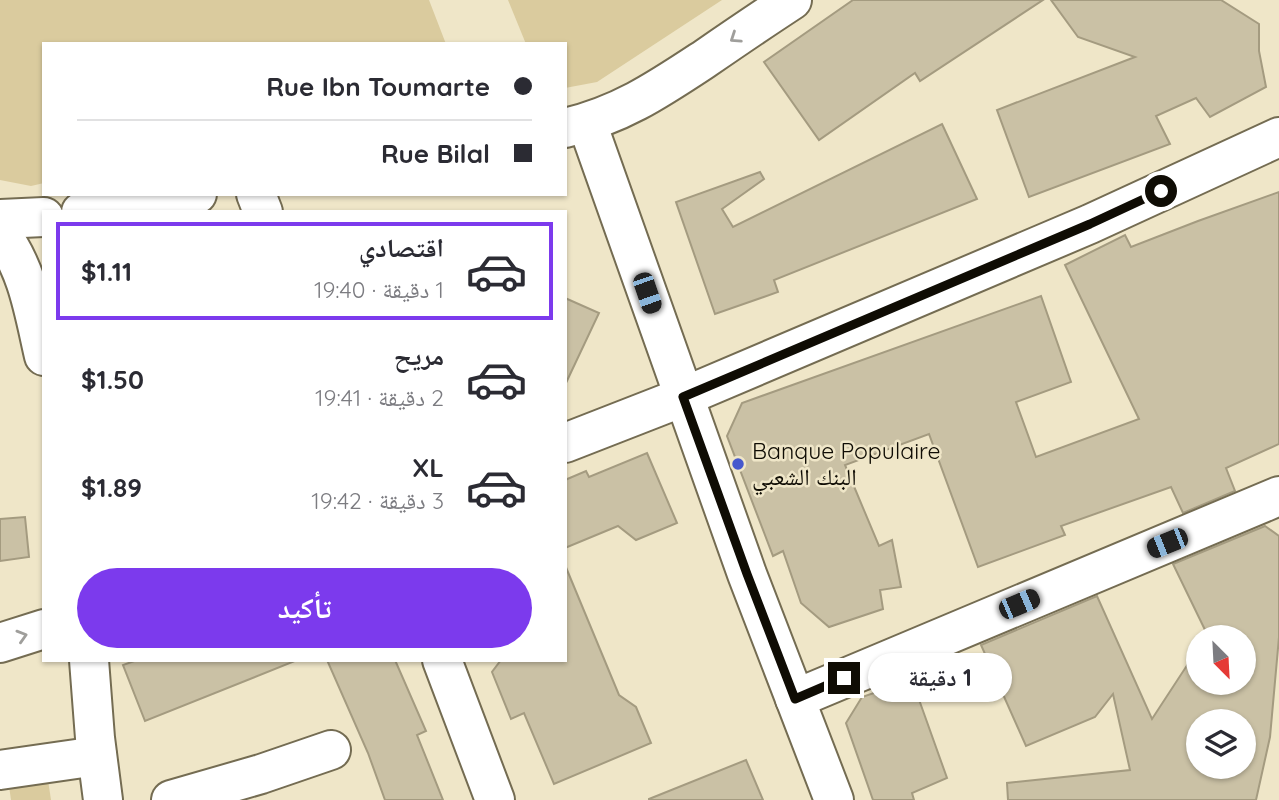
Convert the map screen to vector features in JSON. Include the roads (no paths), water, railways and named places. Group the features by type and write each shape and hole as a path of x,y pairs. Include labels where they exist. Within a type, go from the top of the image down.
{"street":[{"path":"792,0 650,94 628,106 576,125 683,397 747,574 834,800"},
{"path":"567,442 683,397 1090,224 1279,137"},
{"path":"94,210 184,196"},
{"path":"0,219 42,216"},
{"path":"0,233 21,267 31,295 42,347"},
{"path":"795,699 1279,496"},
{"path":"0,643 42,630"},
{"path":"89,662 103,800"},
{"path":"443,662 495,800"},
{"path":"171,800 331,750"},
{"path":"0,770 97,756"}],"place":[{"name":"Banque Populaire البنك الشعبي","path":"738,464"}]}
